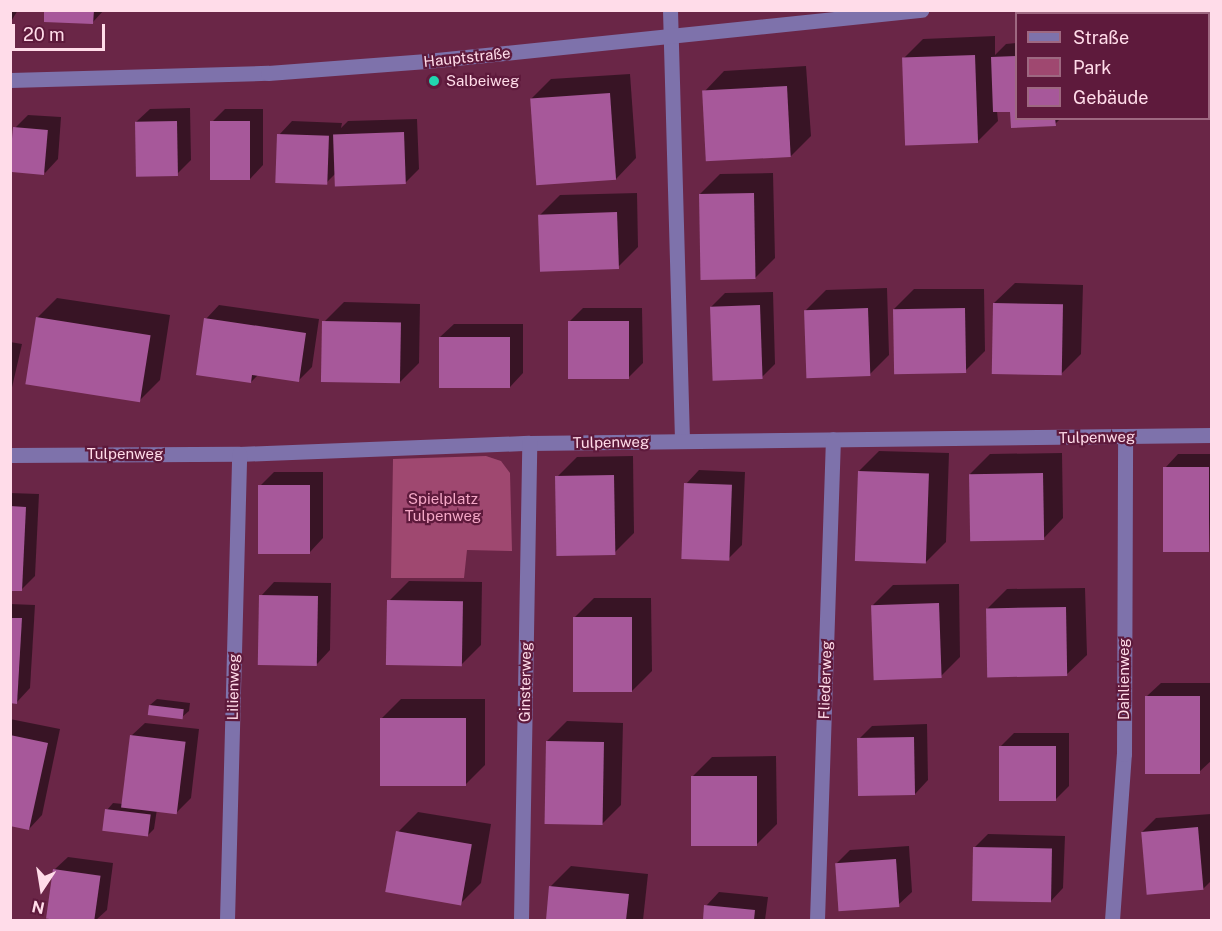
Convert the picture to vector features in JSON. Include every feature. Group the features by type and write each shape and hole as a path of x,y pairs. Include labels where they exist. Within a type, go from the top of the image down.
{"street":[{"path":"670,10 682,441"},
{"name":"Hauptstraße","path":"10,80 268,73 672,37 921,10"},
{"name":"Tulpenweg","path":"10,455 239,454 529,443 1212,435"},
{"name":"Dahlienweg","path":"1112,921 1124,754 1125,436"},
{"name":"Fliederweg","path":"817,921 833,440"},
{"name":"Ginsterweg","path":"521,921 529,443"},
{"name":"Lilienweg","path":"227,921 239,454"}],"green space":[{"name":"Spielplatz Tulpenweg","path":"486,456 501,461 510,473 512,551 467,550 464,578 391,578 393,459"}],"building":[{"path":"44,10 94,10 93,24 44,22"},
{"path":"975,55 978,143 905,145 902,58"},
{"path":"1015,56 1015,120 1055,120 1056,126 1011,128 1010,112 993,112 991,57"},
{"path":"787,86 791,157 706,161 702,90"},
{"path":"610,93 616,180 536,185 530,99"},
{"path":"177,121 178,176 136,177 135,122"},
{"path":"210,121 250,121 250,180 210,180"},
{"path":"13,127 48,130 44,175 10,172"},
{"path":"404,132 406,184 335,186 333,134"},
{"path":"277,134 329,136 327,185 275,183"},
{"path":"754,193 756,279 701,280 699,194"},
{"path":"617,212 619,269 540,272 538,215"},
{"path":"993,303 1063,304 1062,375 992,374"},
{"path":"760,305 763,379 713,381 710,307"},
{"path":"868,308 870,376 806,378 804,310"},
{"path":"965,308 966,373 894,374 893,309"},
{"path":"36,317 151,335 140,402 25,384"},
{"path":"204,318 306,333 299,382 252,375 251,383 196,375"},
{"path":"322,321 401,322 400,383 321,382"},
{"path":"568,321 629,321 629,379 568,379"},
{"path":"439,337 510,337 510,388 439,388"},
{"path":"1163,467 1209,467 1209,552 1163,552"},
{"path":"858,471 929,473 926,563 855,561"},
{"path":"1043,473 1044,540 970,541 969,474"},
{"path":"614,475 615,555 556,556 555,476"},
{"path":"684,483 732,485 729,561 681,559"},
{"path":"258,485 310,485 310,554 258,554"},
{"path":"10,506 26,507 22,591 10,591"},
{"path":"259,595 318,596 317,666 258,665"},
{"path":"387,600 463,601 462,666 386,665"},
{"path":"939,603 942,678 874,680 871,605"},
{"path":"1066,607 1067,676 987,677 986,608"},
{"path":"573,617 632,617 632,692 573,692"},
{"path":"10,618 22,618 17,704 10,703"},
{"path":"1145,696 1200,696 1200,774 1145,774"},
{"path":"149,705 184,709 183,719 148,715"},
{"path":"380,718 466,718 466,786 380,786"},
{"path":"10,735 48,743 29,830 10,826"},
{"path":"130,735 186,742 177,814 121,807"},
{"path":"914,737 915,795 858,796 857,738"},
{"path":"546,741 604,742 603,825 545,824"},
{"path":"999,746 1056,746 1056,801 999,801"},
{"path":"691,776 757,776 757,846 691,846"},
{"path":"105,809 151,815 148,836 102,831"},
{"path":"1198,827 1203,890 1147,895 1141,832"},
{"path":"396,831 472,844 461,905 385,892"},
{"path":"973,847 1052,848 1051,902 972,901"},
{"path":"896,859 899,907 838,911 835,863"},
{"path":"53,869 101,876 94,920 46,919"},
{"path":"549,886 629,894 626,920 546,920"},
{"path":"704,905 755,910 754,920 703,920"}],"place":[{"name":"Salbeiweg","path":"434,81"}]}
